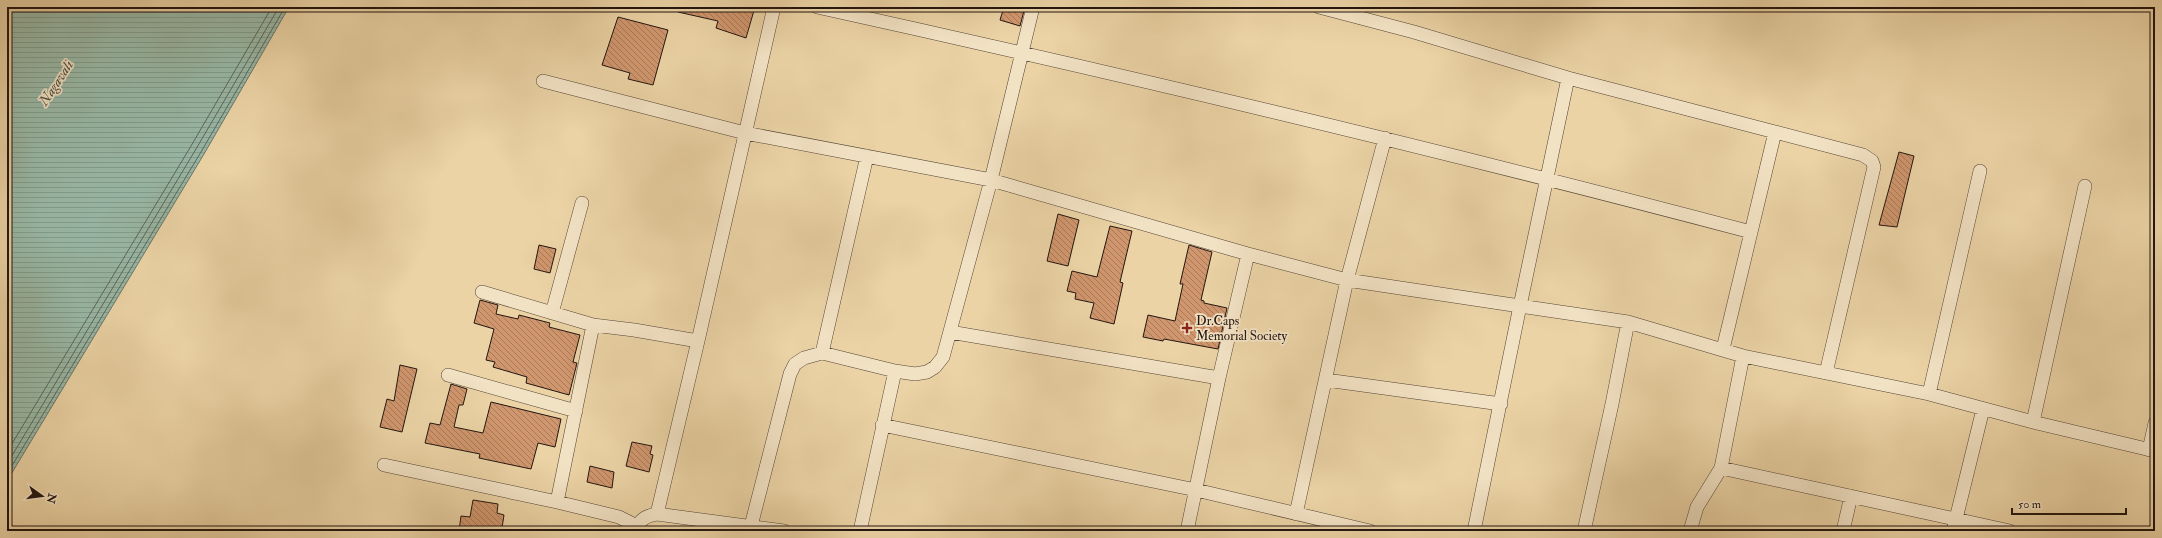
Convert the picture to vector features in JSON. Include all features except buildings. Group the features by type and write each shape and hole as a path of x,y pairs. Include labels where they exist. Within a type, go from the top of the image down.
{"street":[{"path":"657,514 774,7"},
{"path":"817,7 1022,52 1385,138 1548,178 1751,232"},
{"path":"751,526 790,374 795,364 804,358 822,353 894,371 914,374 927,372 936,367 943,357 991,180 1033,7"},
{"path":"1319,7 1414,32 1568,78 1863,155 1872,161 1874,167 1826,373"},
{"path":"1474,531 1568,78"},
{"path":"543,81 745,133 991,180 1248,254 1347,280 1628,322 1743,356 1929,394 2033,422 2152,450 2155,424"},
{"path":"1723,349 1775,132"},
{"path":"1296,514 1347,280 1385,138"},
{"path":"822,353 867,156"},
{"path":"1929,394 1980,171"},
{"path":"2033,422 2085,186"},
{"path":"552,313 582,203"},
{"path":"1187,531 1219,378 1248,254"},
{"path":"482,292 593,325 634,330 698,341"},
{"path":"1584,531 1612,404 1628,322"},
{"path":"557,502 593,325"},
{"path":"950,332 1219,378"},
{"path":"1690,531 1697,507 1721,468 1743,356"},
{"path":"860,531 894,371"},
{"path":"448,375 576,411"},
{"path":"1326,380 1500,404"},
{"path":"1953,531 1983,409"},
{"path":"882,425 1196,490 1370,531"},
{"path":"384,465 620,517 636,528 648,515 657,514 784,531"},
{"path":"1721,468 1956,518 2010,531"},
{"path":"1843,531 1851,496"}],"water":[{"name":"Nagavali","path":"9,7 289,7 204,154 7,481 7,10"}],"place":[{"name":"Dr.Caps Memorial Society","path":"1187,328"}]}
